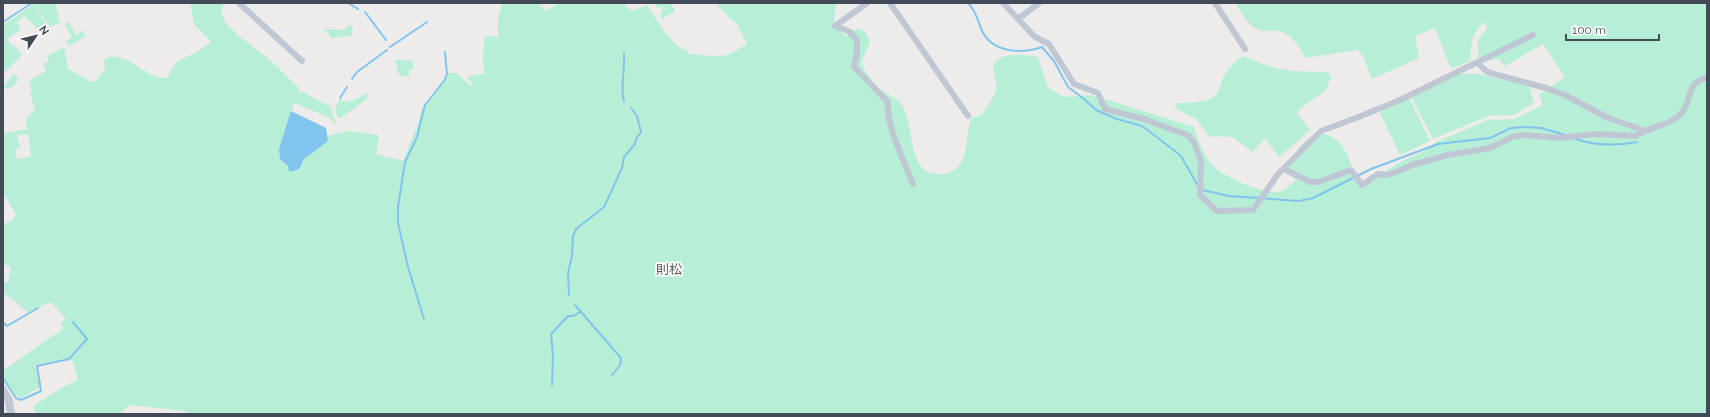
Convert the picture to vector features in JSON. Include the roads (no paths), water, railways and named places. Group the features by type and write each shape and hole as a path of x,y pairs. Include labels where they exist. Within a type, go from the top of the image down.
{"street":[{"path":"239,3 302,61"},
{"path":"867,3 835,26 850,32 857,40 857,53 854,67 888,102 887,109 891,126 913,184"},
{"path":"890,3 968,116"},
{"path":"1003,3 1035,37 1049,44 1074,84 1098,93 1106,109 1144,119 1189,136 1195,145 1201,162 1200,195 1217,211 1253,210 1278,174 1321,130 1400,100 1533,35"},
{"path":"1018,19 1040,3"},
{"path":"1215,3 1246,49"},
{"path":"1478,63 1487,72 1546,88 1565,95 1608,118 1646,131"},
{"path":"1284,169 1310,182 1318,182 1351,170 1362,185 1378,174 1387,175 1404,170 1412,165 1448,154 1490,148 1512,137 1524,135 1559,138 1594,134 1628,137 1636,136 1664,124 1678,116 1683,111 1688,101 1693,85 1701,79 1707,78"},
{"path":"3,390 9,401 11,414"}],"water":[{"path":"291,111 326,128 328,141 303,160 299,169 289,172 288,166 280,159 279,149"}],"waterway":[{"path":"3,22 32,3"},
{"path":"348,3 358,9"},
{"path":"968,3 975,13 982,31 993,44 1000,48 1017,51 1025,51 1042,47 1054,61 1068,87 1096,110 1117,119 1142,126 1166,144 1181,156 1198,186"},
{"path":"365,12 386,40"},
{"path":"390,47 427,22"},
{"path":"352,79 357,72 387,50"},
{"path":"424,319 408,267 398,223 398,207 405,162 417,137 425,105 444,81 447,74 445,52"},
{"path":"624,54 622,91 624,101"},
{"path":"340,98 347,87"},
{"path":"569,295 568,273 572,256 573,236 576,229 604,207 622,168 624,157 635,144 636,139 641,132 637,116 631,108"},
{"path":"1202,190 1229,196 1299,201 1313,198 1371,169 1438,144 1490,138 1511,128 1525,127 1541,128 1565,135"},
{"path":"1573,138 1597,144 1637,142"},
{"path":"575,305 621,358 620,365 612,375"},
{"path":"3,322 7,326 38,308"},
{"path":"552,385 553,355 551,334 568,316 573,316 580,312"},
{"path":"3,378 16,398 21,400 41,391 37,366 69,359 87,339 73,322"}],"district":[{"name":"則松","path":"669,269"}]}
